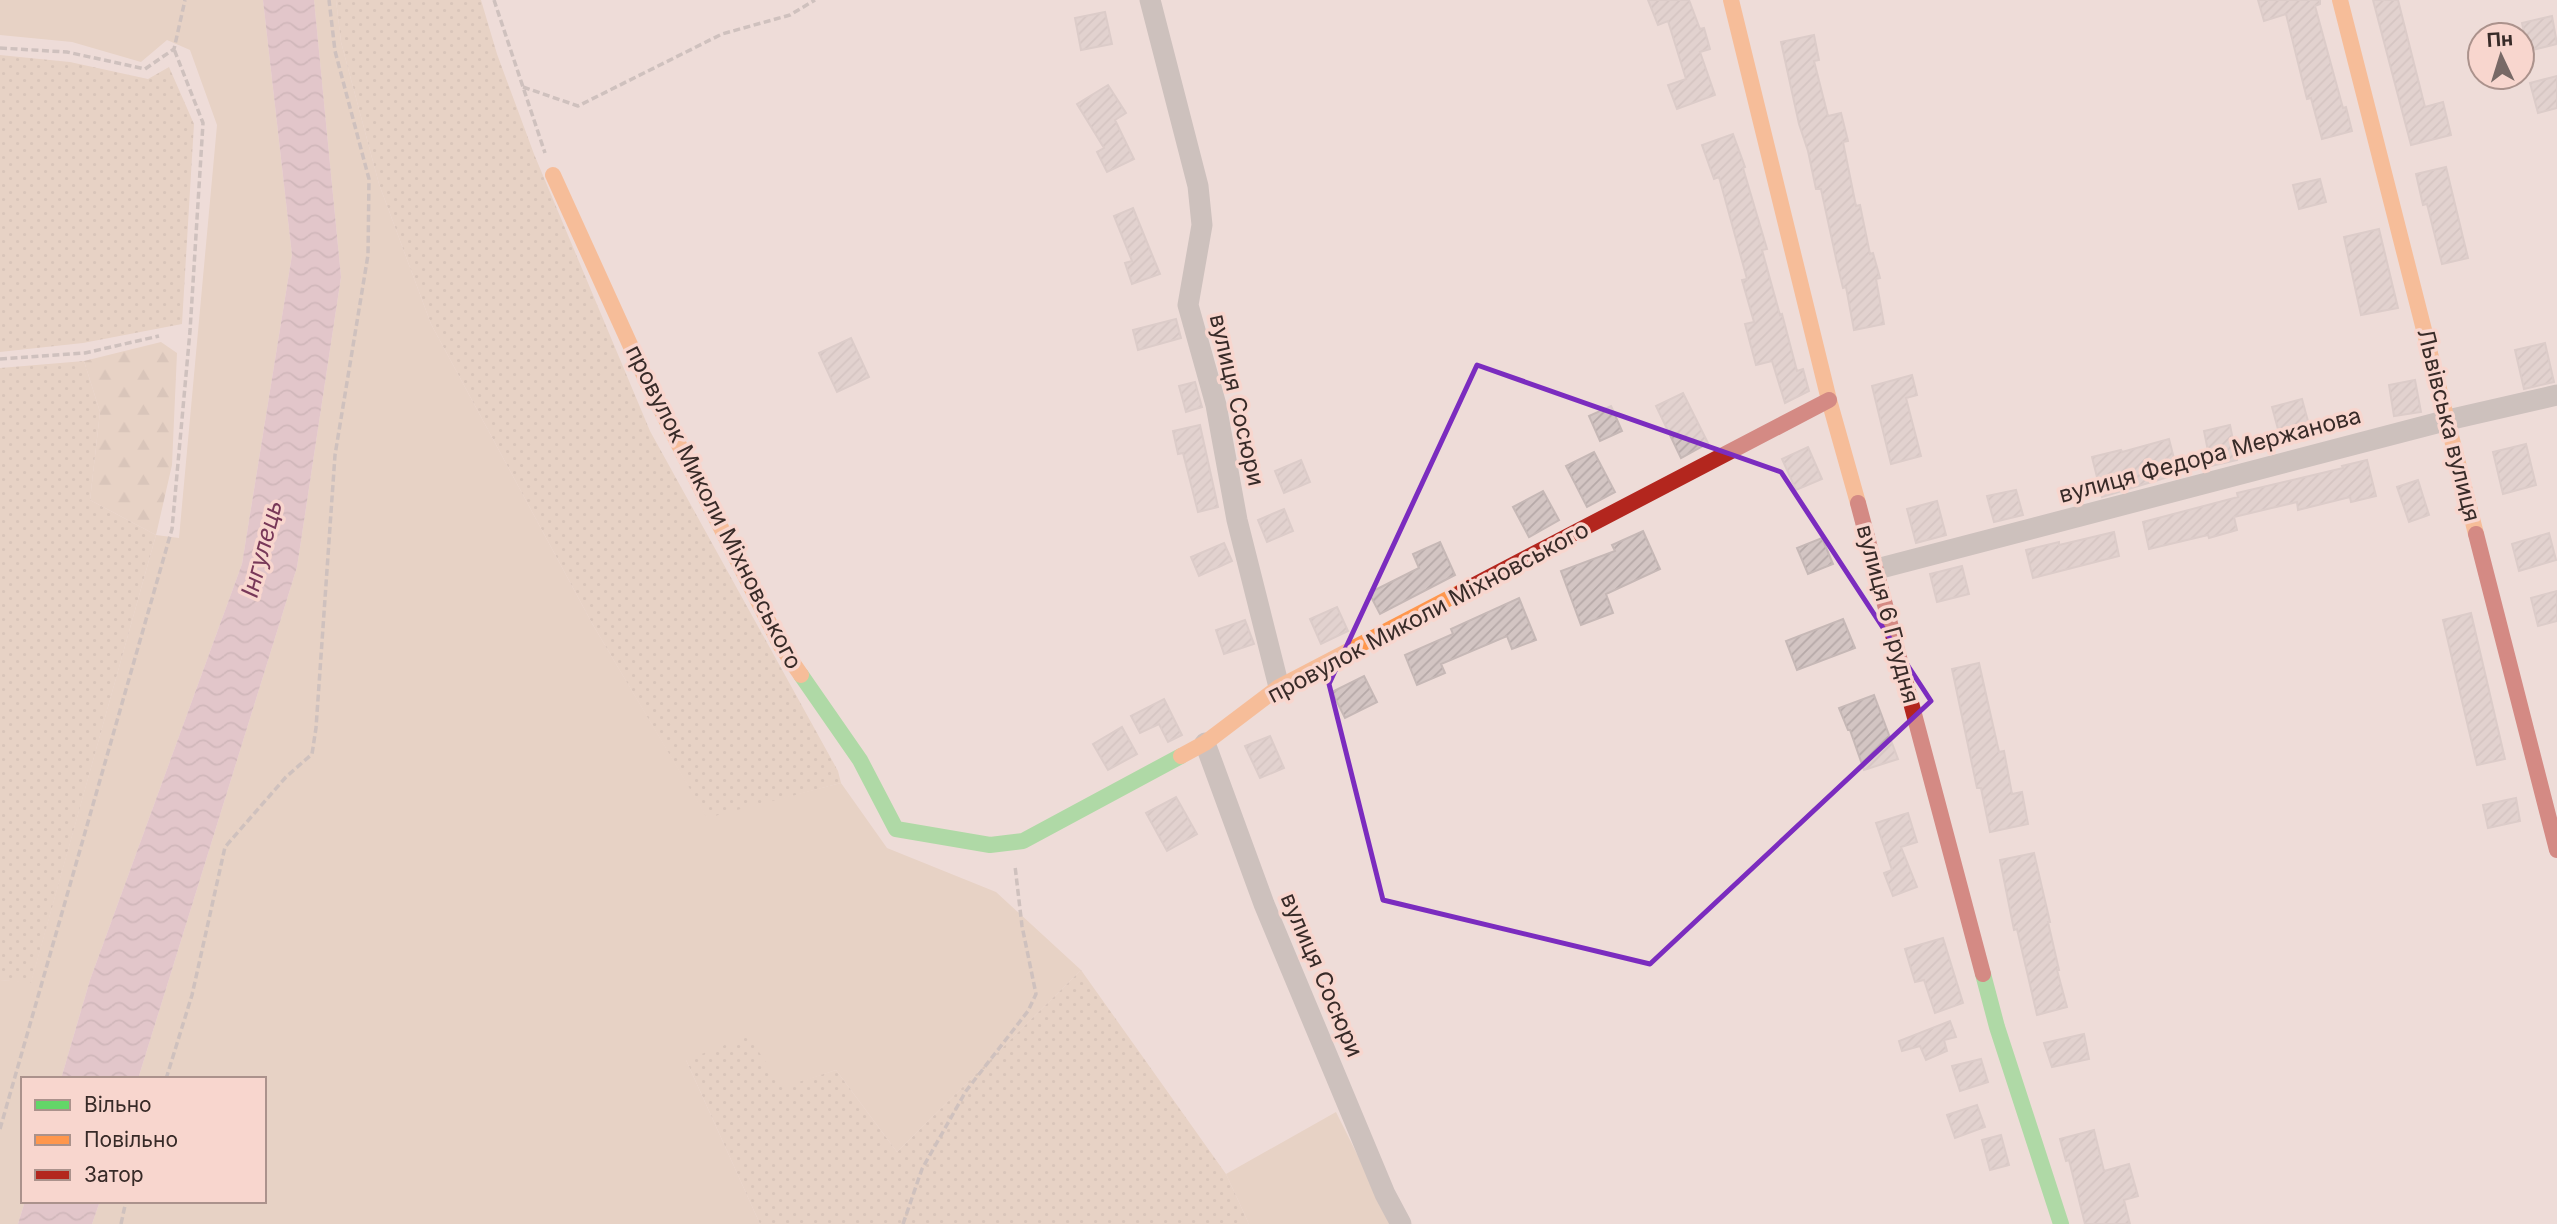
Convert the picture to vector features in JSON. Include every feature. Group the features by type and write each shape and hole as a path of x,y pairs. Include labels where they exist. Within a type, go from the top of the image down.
{"street":[{"name":"вулиця Сосюри","path":"1150,0 1198,186 1201,237 1188,305 1216,405 1237,520 1279,687"},
{"name":"вулиця 6 Грудня","path":"1731,0 1829,400 1877,569 1997,1027 2061,1224"},
{"name":"Львівська вулиця","path":"2340,0 2557,850"},
{"name":"провулок Миколи Міхновського","path":"553,174 647,382 781,646 860,760 896,829 990,845 1023,841 1205,743 1279,687 1829,400"},
{"name":"вулиця Федора Мержанова","path":"1877,569 2448,420 2557,395"},
{"name":"вулиця Сосюри","path":"1205,743 1264,904 1380,1182 1401,1224"}],"path":[{"path":"0,1129 172,529 190,331 203,123 174,49 185,0"},
{"path":"167,1077 192,995 225,847 286,777 312,754 316,728 335,455 368,255 369,180 335,51 329,0"},
{"path":"494,0 553,174"},
{"path":"523,87 578,106 722,34 790,15 815,0"},
{"path":"0,48 67,52 145,69 174,49"},
{"path":"0,359 85,353 159,336"},
{"path":"903,1224 922,1170 966,1091 1028,1011 1036,994 1022,926 1015,865 1023,841"},
{"path":"121,1224 126,1203"}],"highlighted area":[{"path":"1477,365 1781,472 1931,701 1650,964 1383,900 1329,684"}],"green space":[{"path":"0,0 263,0 292,255 242,564 90,980 62,1077 21,1077 21,1203 24,1203 18,1224 0,1224 0,980 31,982 156,535 179,538 217,125 190,50 167,40 141,62 72,42 0,35"},
{"path":"314,0 336,0 341,42 379,184 431,324 593,625 707,817 841,783 887,848 996,892 1081,970 897,1152 836,1070 783,1088 686,1060 760,1224 92,1224 99,1203 266,1203 266,1077 139,1077 297,567 341,277"},
{"path":"336,0 481,0 497,54 534,154 650,431 838,771 841,783 707,818 593,625 431,324 379,184 341,42"},
{"path":"0,55 70,62 148,79 169,67 194,124 182,324 83,343 0,352"},
{"path":"161,342 177,353 172,465 156,535 90,500 100,412 84,361"},
{"path":"84,361 100,412 90,500 156,535 31,983 0,980 0,368"},
{"path":"1081,970 1226,1174 1249,1224 760,1224 686,1060 748,1036 783,1087 836,1070 897,1152"},
{"path":"1336,1112 1392,1224 1249,1224 1226,1174"}],"water":[{"name":"Інгулець","path":"263,0 314,0 341,277 297,567 139,1077 62,1077 90,980 242,564 292,255"},
{"path":"24,1203 99,1203 92,1224 18,1224"}],"building":[{"path":"1648,0 1689,0 1700,29 1704,28 1710,49 1700,52 1715,95 1677,109 1668,85 1686,79 1668,21 1658,25"},
{"path":"2258,0 2320,0 2320,4 2315,6 2343,108 2346,107 2352,131 2322,139 2311,98 2307,99 2286,14 2264,21"},
{"path":"2373,0 2398,0 2425,107 2443,102 2451,135 2411,145"},
{"path":"1105,12 1112,44 1081,50 1075,18"},
{"path":"2552,16 2557,44 2536,49 2536,21 2531,21"},
{"path":"1814,35 1819,60 1814,61 1828,116 1841,113 1848,141 1843,142 1856,206 1860,205 1870,254 1873,253 1880,278 1876,279 1884,324 1854,330 1846,287 1843,288 1821,189 1816,189 1781,42"},
{"path":"2557,76 2557,108 2538,113 2532,91 2536,91 2536,81"},
{"path":"1108,85 1126,113 1115,120 1134,159 1107,172 1097,152 1104,148 1077,104"},
{"path":"1733,134 1745,167 1743,168 1767,249 1762,250 1780,315 1782,314 1797,371 1803,369 1809,391 1785,403 1772,361 1756,365 1745,324 1754,322 1742,280 1747,279 1719,177 1714,179 1702,145"},
{"path":"2446,167 2468,258 2442,264 2427,204 2423,205 2416,174"},
{"path":"2320,179 2326,202 2299,209 2293,185"},
{"path":"1133,208 1160,274 1132,284 1125,263 1132,261 1114,216"},
{"path":"2379,229 2398,308 2361,315 2344,237"},
{"path":"1176,319 1181,338 1138,350 1133,330"},
{"path":"851,338 869,377 837,392 819,353"},
{"path":"2545,343 2554,382 2524,389 2515,350"},
{"path":"1912,375 1917,395 1906,398 1921,456 1891,464 1872,386"},
{"path":"2415,380 2421,412 2394,416 2389,385"},
{"path":"1195,382 1202,407 1186,412 1179,386"},
{"path":"1683,393 1708,443 1681,458 1656,406"},
{"path":"2302,399 2312,436 2282,444 2272,407"},
{"path":"1611,406 1622,431 1600,441 1589,416"},
{"path":"1200,425 1218,507 1198,512 1183,453 1178,454 1173,431"},
{"path":"2230,425 2237,460 2211,466 2204,431"},
{"path":"2169,439 2178,474 2102,497 2092,457"},
{"path":"2526,444 2536,485 2503,494 2493,452"},
{"path":"1808,447 1822,479 1796,490 1782,459"},
{"path":"1594,452 1615,492 1587,507 1566,466"},
{"path":"1301,460 1310,482 1284,493 1275,471"},
{"path":"2367,460 2376,496 2351,502 2350,497 2298,510 2297,502 2234,517 2237,530 2149,549 2143,522 2238,497 2237,493"},
{"path":"2418,480 2429,515 2409,522 2397,487"},
{"path":"2016,490 2023,515 1994,522 1987,496"},
{"path":"1543,491 1559,520 1529,537 1513,507"},
{"path":"1937,501 1946,535 1916,543 1907,509"},
{"path":"1284,509 1293,531 1267,542 1258,520"},
{"path":"1643,531 1660,569 1606,594 1613,613 1581,625 1561,571 1615,551 1612,545"},
{"path":"2114,532 2119,556 2033,578 2026,550"},
{"path":"2549,533 2556,560 2519,571 2512,544"},
{"path":"1822,538 1833,564 1808,574 1797,548"},
{"path":"1440,542 1455,575 1380,614 1369,593 1419,568 1413,554"},
{"path":"1224,543 1232,561 1199,576 1191,557"},
{"path":"1962,566 1969,594 1937,602 1930,574"},
{"path":"2557,591 2557,621 2538,626 2531,598"},
{"path":"1519,598 1536,640 1512,649 1507,636 1441,664 1445,673 1417,685 1405,655 1453,634 1451,629"},
{"path":"1337,607 1348,631 1321,644 1310,619"},
{"path":"2471,613 2505,759 2477,765 2443,620"},
{"path":"1843,619 1855,648 1797,670 1786,641"},
{"path":"1245,620 1254,644 1224,654 1216,630"},
{"path":"1979,663 1999,752 2004,751 2012,794 2022,792 2028,824 1990,832 1981,788 1977,788 1952,669"},
{"path":"1364,676 1377,702 1345,718 1332,692"},
{"path":"1874,695 1898,759 1864,770 1839,708"},
{"path":"1164,699 1182,735 1168,742 1159,724 1140,733 1131,716"},
{"path":"1122,727 1137,754 1108,770 1093,744"},
{"path":"1270,736 1284,768 1260,778 1245,746"},
{"path":"1176,797 1197,834 1167,851 1146,813"},
{"path":"2516,798 2520,821 2488,828 2483,805"},
{"path":"1908,813 1917,842 1901,847 1917,887 1893,896 1884,873 1892,870 1876,823"},
{"path":"2034,853 2067,1007 2037,1015 2017,929 2014,930 2000,860"},
{"path":"1943,938 1963,1003 1935,1013 1924,980 1915,982 1905,949"},
{"path":"1950,1021 1956,1037 1944,1040 1947,1051 1926,1060 1920,1046 1902,1051 1899,1041"},
{"path":"2084,1034 2089,1059 2052,1067 2044,1043"},
{"path":"1981,1059 1988,1082 1960,1091 1952,1066"},
{"path":"1977,1105 1985,1127 1955,1138 1947,1115"},
{"path":"2094,1130 2104,1171 2129,1164 2138,1196 2124,1200 2130,1224 2085,1224 2069,1160 2066,1161 2060,1139"},
{"path":"2001,1135 2009,1165 1990,1170 1982,1140"}],"traffic: fast":[{"path":"801,675 860,760 896,829 990,845 1023,841 1181,756"},
{"path":"1983,974 1997,1027 2061,1224"}],"traffic: slow":[{"path":"1731,0 1829,400 1858,503"},
{"path":"2340,0 2476,534"},
{"path":"553,175 647,382 781,646 801,675"},
{"path":"1181,756 1205,743 1279,687 1461,592"}],"traffic: jam":[{"path":"1461,592 1829,400"},
{"path":"1858,503 1983,974"},
{"path":"2476,534 2557,850"}]}
